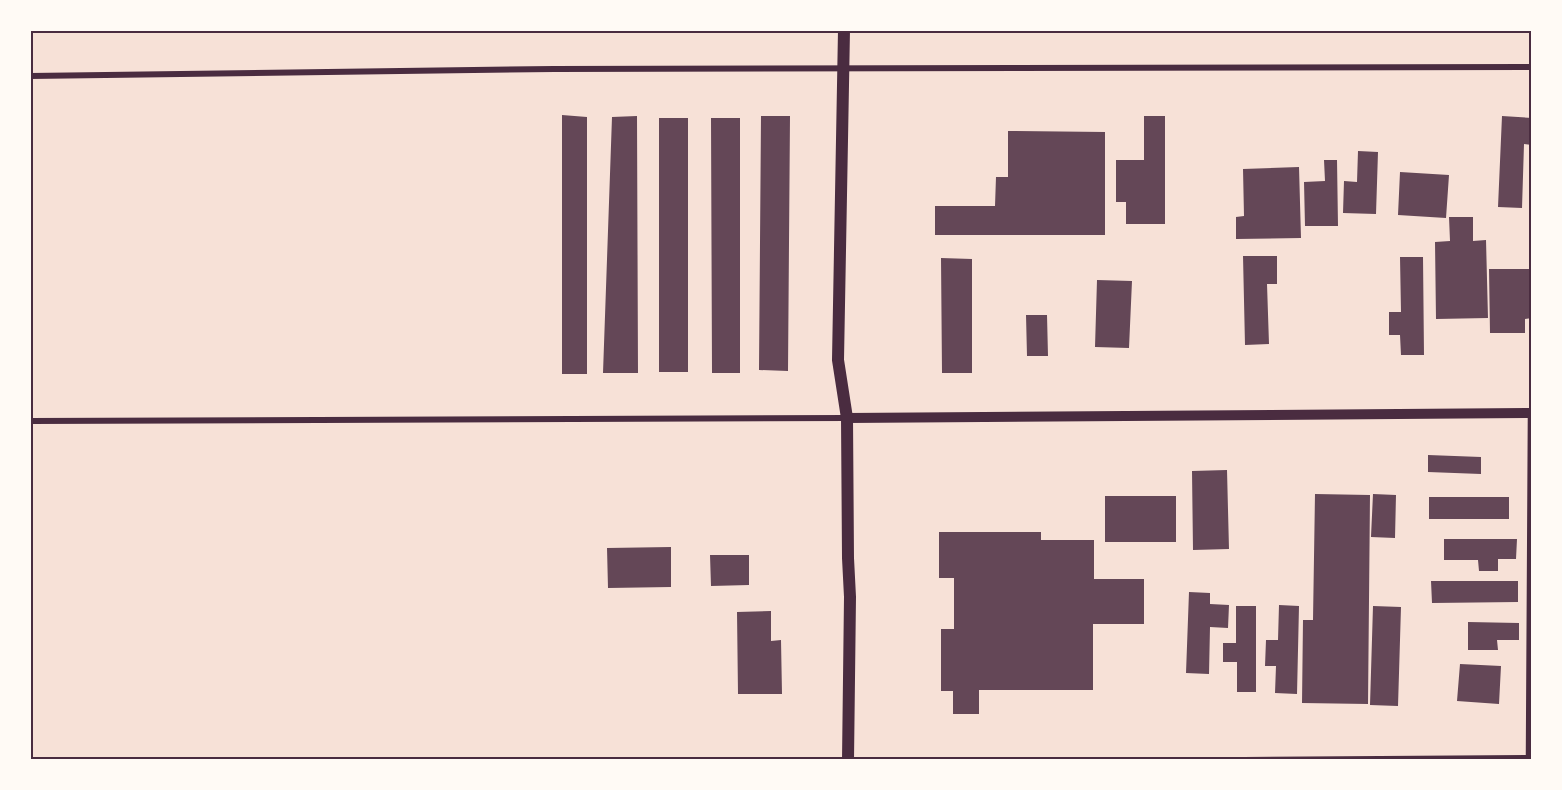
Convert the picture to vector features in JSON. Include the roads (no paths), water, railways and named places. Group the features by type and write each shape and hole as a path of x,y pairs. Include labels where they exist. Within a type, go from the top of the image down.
{"main road":[{"path":"844,30 838,360 847,417 850,597 848,760"}],"street":[{"path":"30,76 554,69 1532,67"},
{"path":"30,421 1531,413"},
{"path":"1244,760 1530,758"}],"lane":[{"path":"1530,758 1531,413"}]}
